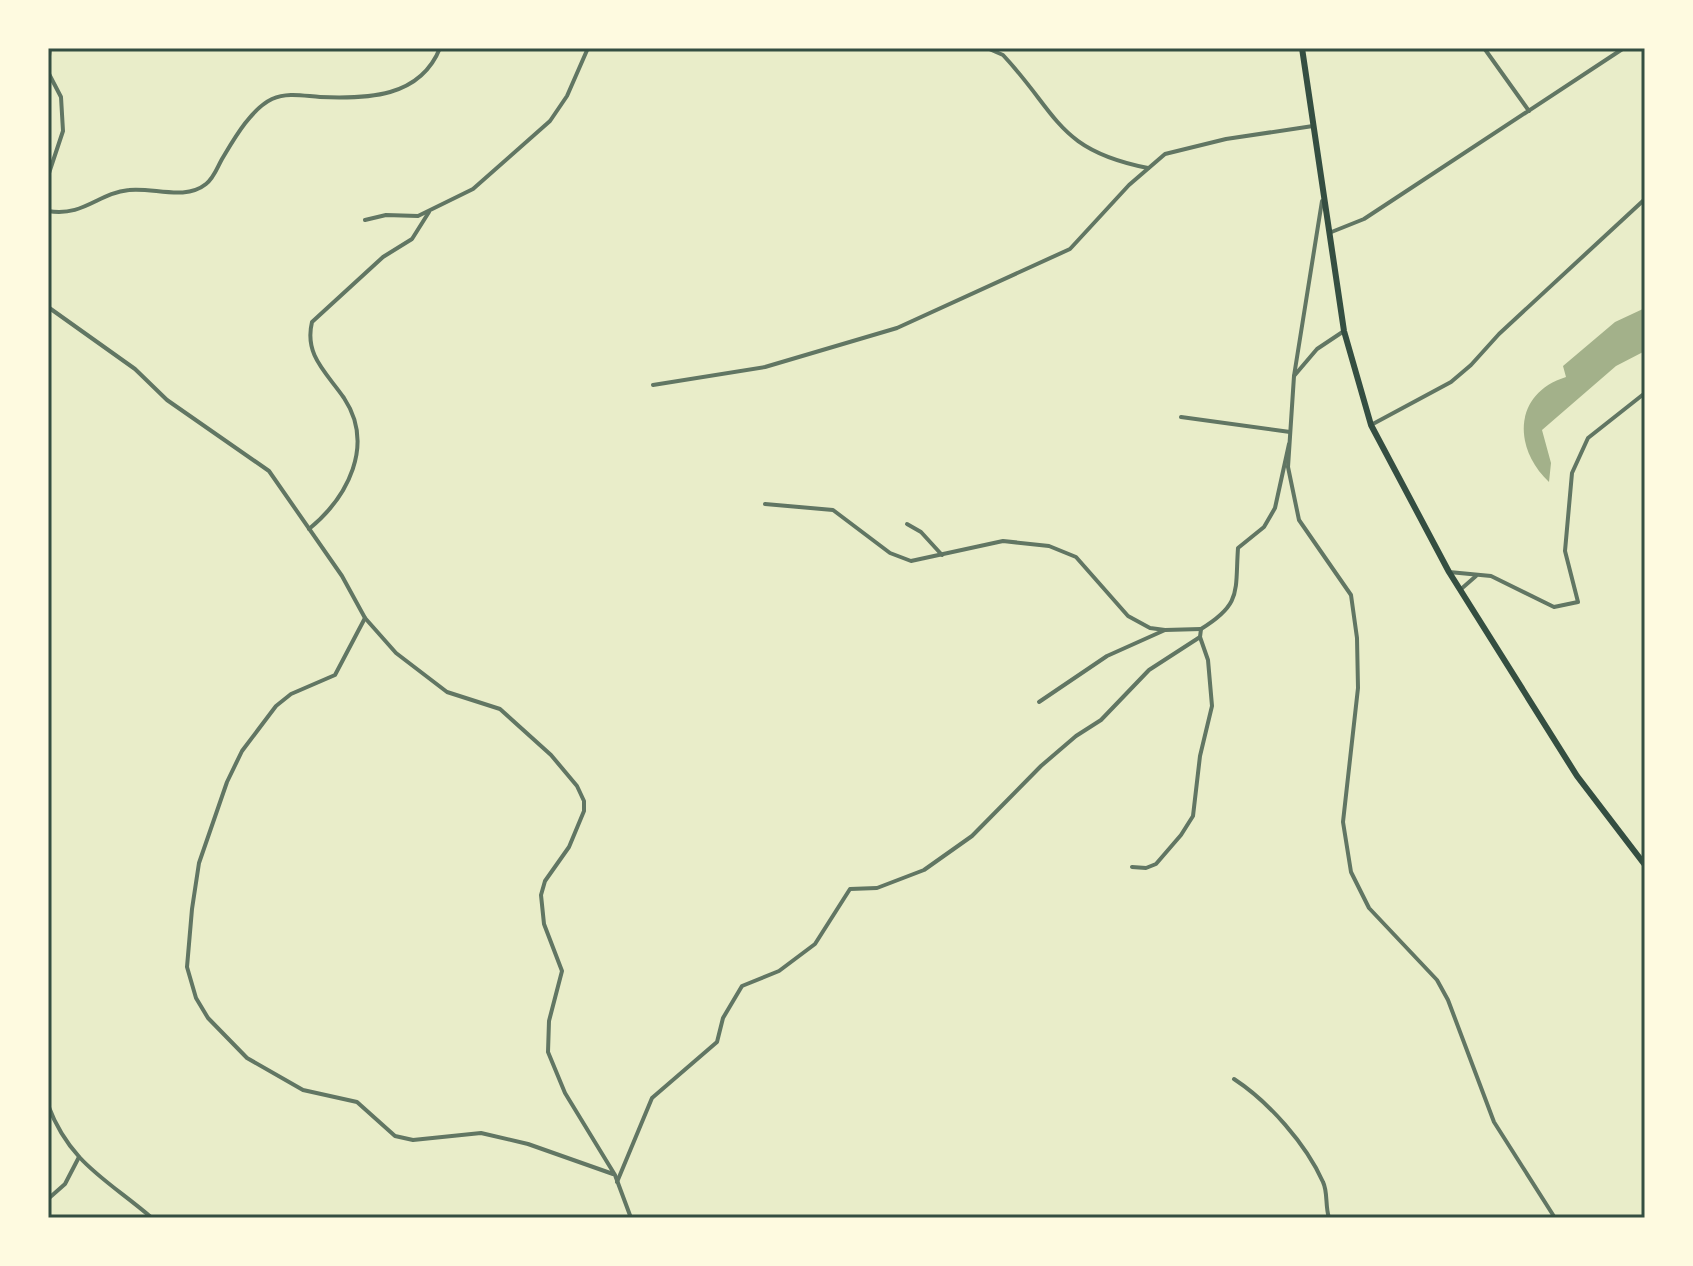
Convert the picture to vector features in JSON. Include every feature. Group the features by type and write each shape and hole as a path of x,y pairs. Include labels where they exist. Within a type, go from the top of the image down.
{"highway":[{"path":"1302,48 1322,201 1344,331 1371,425 1460,590 1577,776 1645,865"}],"street":[{"path":"48,64 50,48"},
{"path":"48,211 81,210 126,190 185,192 199,189 211,180 252,115 265,104 286,95 360,97 398,91 424,75 440,48"},
{"path":"365,220 429,212 473,189 544,128 567,96 588,48"},
{"path":"963,48 987,48 1003,55 1075,142 1105,157 1148,168"},
{"path":"1484,48 1529,111"},
{"path":"1327,234 1364,219 1624,48"},
{"path":"48,72 61,97 63,131 48,176"},
{"path":"653,385 765,367 897,328 1070,249 1088,226 1148,168 1178,149 1313,126"},
{"path":"1371,425 1451,382 1645,199"},
{"path":"1322,201 1294,376 1288,467 1299,520 1351,595 1357,638 1358,688 1343,822 1351,872 1369,908 1437,980 1494,1122 1555,1218"},
{"path":"309,529 335,504 346,488 355,467 357,449 354,419 345,401 319,368 310,345 312,322 383,257 412,239 429,212"},
{"path":"48,307 135,369 167,400 259,462 284,490 342,576 365,618 396,653 447,692 500,709 566,771 584,801 569,847 545,881 541,895 544,924 562,971 549,1021 548,1052 565,1093 615,1175 631,1218"},
{"path":"1294,376 1317,349 1344,331"},
{"path":"1449,572 1491,576 1554,607 1578,602 1565,551 1572,473 1588,438 1645,393"},
{"path":"1181,417 1290,432"},
{"path":"765,504 833,510 899,558 911,561 1003,541 1049,546 1076,557 1128,616 1150,628 1201,629 1220,617 1234,602 1238,584 1238,548 1264,527 1275,508 1289,444"},
{"path":"907,524 921,532 942,555"},
{"path":"1460,590 1476,576"},
{"path":"365,618 338,671 291,694 276,706 242,751 227,782 199,863 192,909 187,967 196,998 208,1018 247,1058 303,1090 357,1102 395,1136 413,1140 481,1133 528,1144 615,1175"},
{"path":"1132,867 1146,868 1156,864 1193,816 1200,756 1212,706 1208,660 1200,637 1201,629"},
{"path":"1039,702 1086,668 1165,630"},
{"path":"617,1182 628,1163 647,1105 663,1086 717,1042 723,1018 742,986 779,971 809,950 850,889 877,888 906,879 972,836 1041,766 1110,711 1149,670 1200,637"},
{"path":"1234,1079 1264,1103 1300,1146 1324,1183 1329,1218"},
{"path":"48,1105 62,1135 99,1179 152,1218"},
{"path":"48,1199 65,1184 79,1157"}],"shaded area":[{"path":"1645,308 1645,351 1616,366 1542,430 1551,463 1549,482 1537,468 1524,438 1528,408 1536,395 1566,377 1563,366 1615,322"}]}
